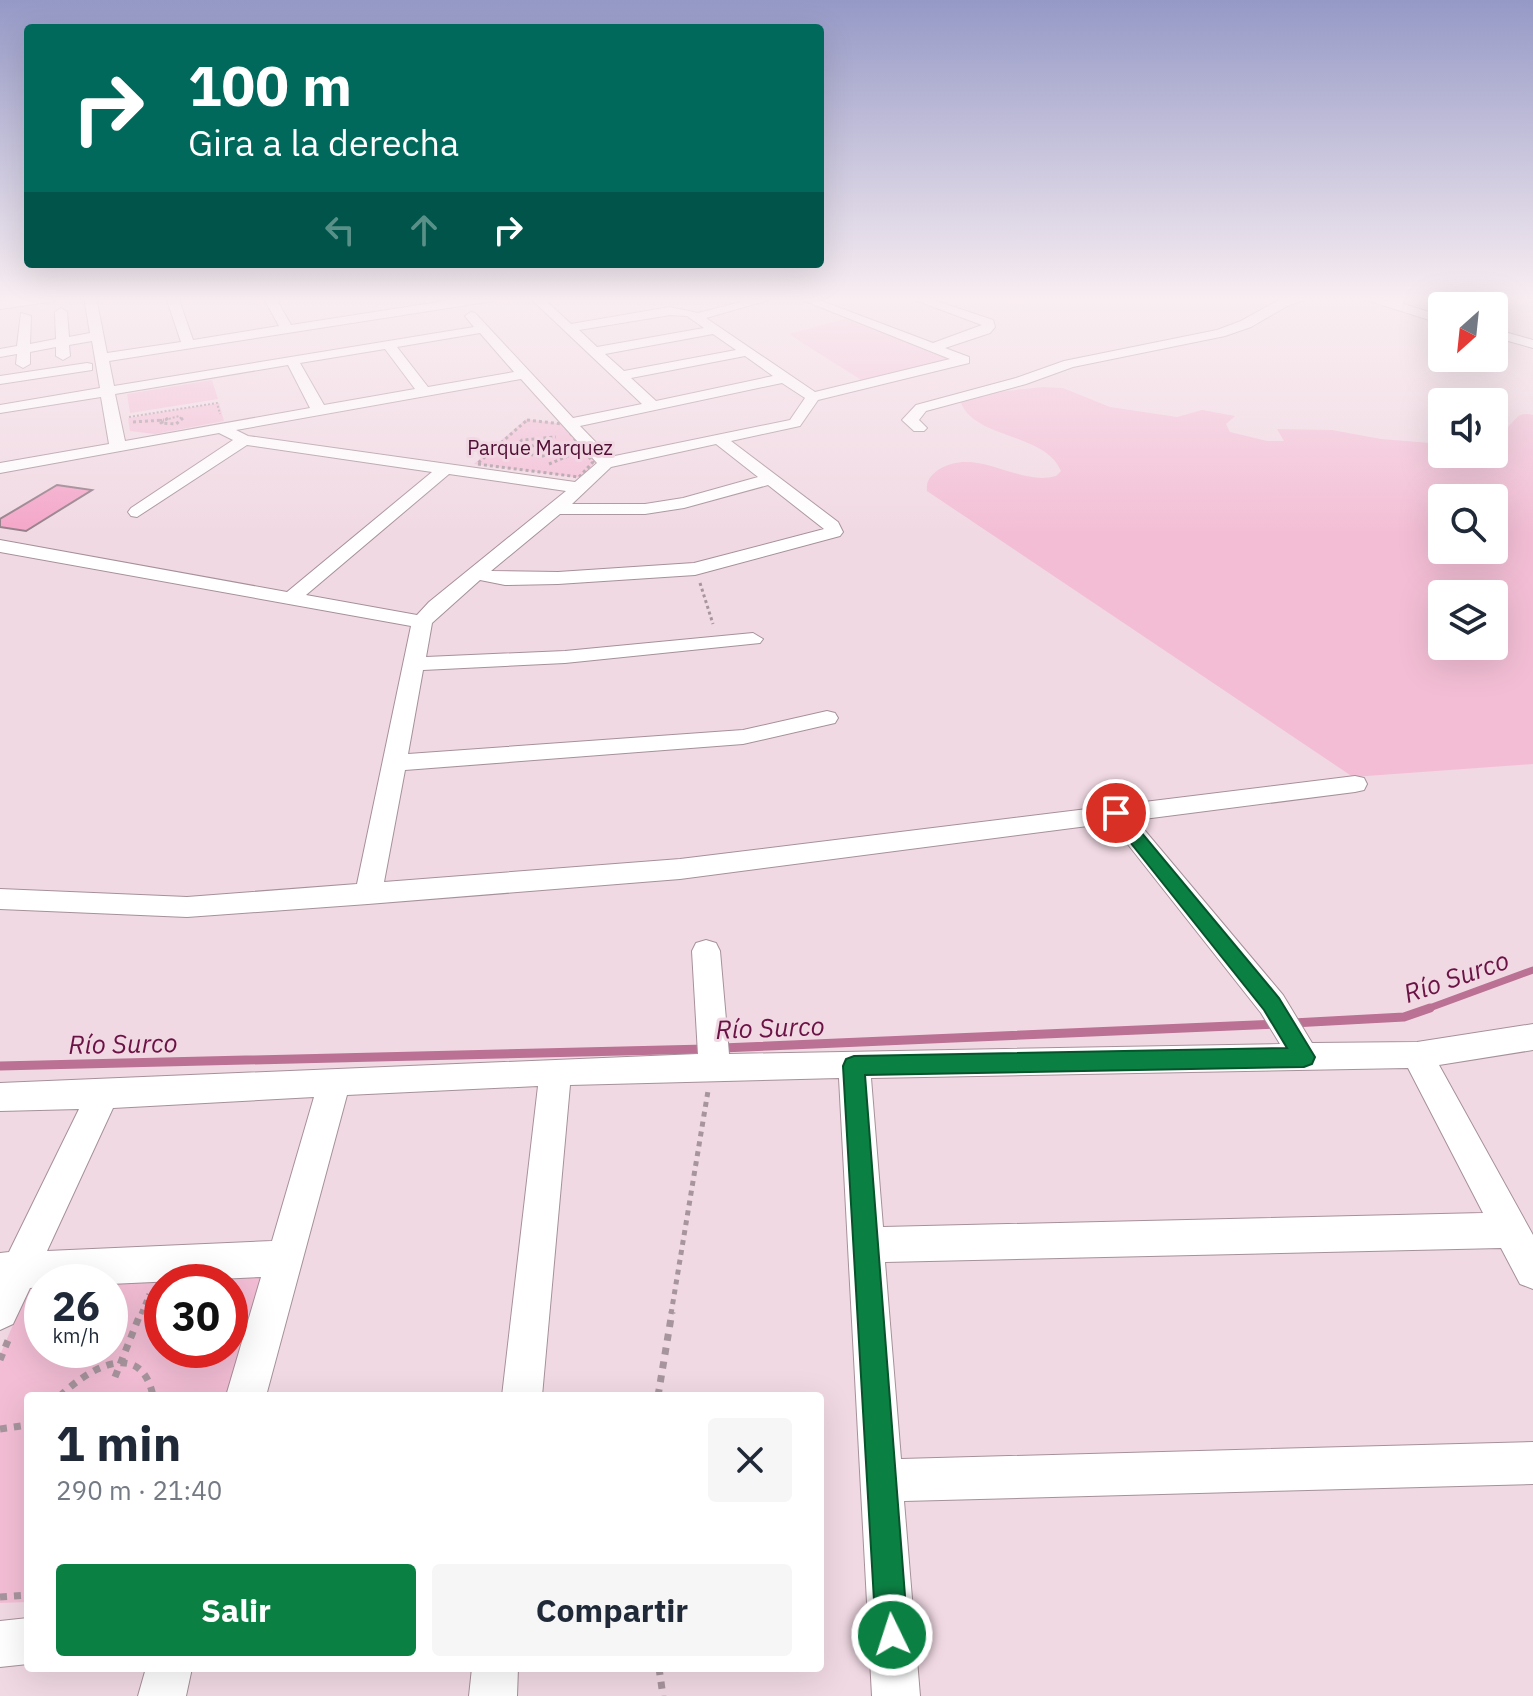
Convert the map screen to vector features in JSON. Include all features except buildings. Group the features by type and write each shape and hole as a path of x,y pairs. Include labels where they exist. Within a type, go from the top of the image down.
{"street":[{"path":"0,380 28,376"},
{"path":"104,376 118,448"},
{"path":"0,409 199,376"},
{"path":"301,376 325,417"},
{"path":"413,376 425,392"},
{"path":"0,468 118,448 233,435 325,417 425,392 512,376"},
{"path":"526,376 606,463"},
{"path":"621,376 652,405"},
{"path":"781,376 813,397"},
{"path":"368,894 422,622 436,606 556,509 606,463 795,423 813,397 903,376"},
{"path":"919,428 910,420 921,408 1035,376"},
{"path":"571,423 784,378"},
{"path":"137,512 233,435 580,488"},
{"path":"477,574 505,579 558,578 695,569 834,532 832,526 721,441"},
{"path":"290,599 445,469"},
{"path":"556,509 645,509 684,503 770,479"},
{"path":"0,546 422,622"},
{"path":"415,664 565,657 719,645 753,639"},
{"path":"394,763 743,737 827,718"},
{"path":"0,899 187,907 680,869 1355,784"},
{"path":"1116,813 1292,1036"},
{"path":"706,951 714,1055"},
{"path":"0,1097 102,1096 335,1081 555,1072 714,1055 854,1066 1292,1036 1417,1055 1533,1037"},
{"path":"1417,1055 1533,1271"},
{"path":"854,1066 896,1696"},
{"path":"522,1392 555,1072"},
{"path":"247,1392 335,1081"},
{"path":"0,1311 9,1271 102,1096"},
{"path":"868,1245 1511,1230"},
{"path":"9,1271 284,1258"},
{"path":"882,1481 1533,1463"},
{"path":"0,1644 24,1641"},
{"path":"162,1696 168,1672"},
{"path":"493,1696 495,1672"}],"path":[{"path":"129,420 217,403"},
{"path":"530,420 563,424 591,457 589,467 579,477 477,464 530,420"},
{"path":"530,420 532,425"},
{"path":"507,454 514,444 535,435 562,438"},
{"path":"535,435 538,444"},
{"path":"546,465 560,462 575,449 569,441"},
{"path":"513,456 548,456 557,451 555,447 538,444 526,449 526,454"},
{"path":"548,456 565,464"},
{"path":"523,464 534,465"},
{"path":"695,569 719,645"},
{"path":"659,1392 714,1055"},
{"path":"128,1345 144,1305"},
{"path":"128,1365 144,1371 152,1392"},
{"path":"65,1392 86,1373 97,1368"},
{"path":"115,1377 119,1368"},
{"path":"0,1429 24,1426"},
{"path":"0,1597 24,1595"},
{"path":"660,1672 663,1696"}],"green space":[{"path":"855,376 878,376 861,380"},
{"path":"212,380 218,399 130,413 127,394"},
{"path":"1063,388 1110,407 1177,417 1202,410 1235,416 1226,424 1230,432 1267,441 1284,441 1277,429 1332,430 1381,439 1428,443 1428,468 1508,468 1508,427 1520,415 1533,415 1533,764 1353,777 927,491 933,474 953,464 982,464 1041,478 1056,476 1061,471 1041,449 980,423 969,415 961,403 964,399 986,393"},
{"path":"219,403 224,421 155,434 130,431 128,418"},
{"name":"Parque Marquez","path":"526,419 563,424 592,454 595,462 581,478 474,464"},
{"path":"248,1275 264,1275 248,1347"},
{"path":"128,1278 144,1278 144,1368 243,1368 238,1392 24,1392 24,1602 0,1603 0,1355 24,1299 24,1368 128,1368"}],"waterway":[{"name":"Río Surco","path":"1424,1010 1533,970"},
{"name":"Río Surco","path":"1293,1023 1404,1017 1430,1008"},
{"name":"Río Surco","path":"722,1048 1277,1024"},
{"name":"Río Surco","path":"0,1066 706,1049"}],"route":[{"path":"892,1635 854,1066 1304,1057 1272,1004 1116,813"}]}
